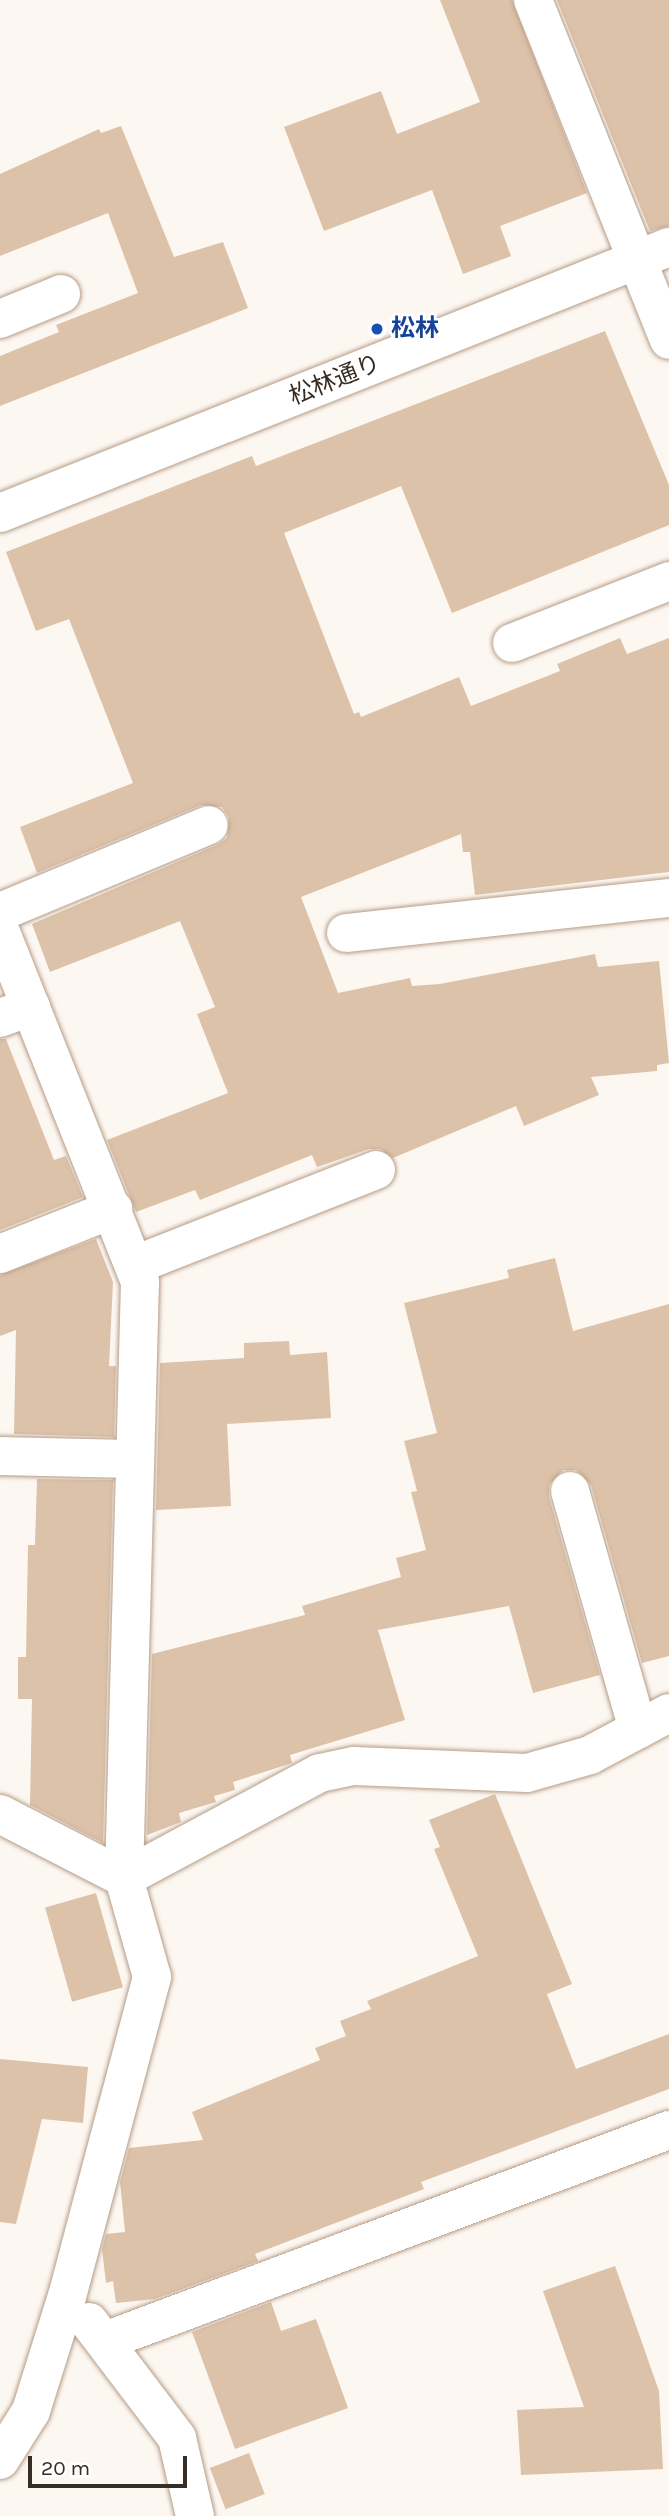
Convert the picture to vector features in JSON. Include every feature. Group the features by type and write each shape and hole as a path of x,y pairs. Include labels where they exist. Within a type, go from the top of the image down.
{"street":[{"path":"533,0 653,253 669,340"},
{"name":"松林通り","path":"0,513 653,253"},
{"path":"0,319 61,294"},
{"path":"512,643 669,581"},
{"path":"0,912 209,825"},
{"path":"346,933 669,898"},
{"path":"0,930 15,1013 113,1209 140,1282 124,1878 152,1977 67,2296 31,2411 0,2460"},
{"path":"135,1265 376,1170"},
{"path":"0,1254 113,1209"},
{"path":"0,1456 135,1460"},
{"path":"124,1878 320,1773 354,1766 527,1773 590,1755 654,1721 570,1491"},
{"path":"0,1814 124,1878"},
{"path":"105,2342 669,2130"},
{"path":"67,2296 177,2438 195,2516"}],"building":[{"path":"440,0 512,0 587,193 500,226 511,256 463,274 432,190 324,231 284,127 381,91 397,134 480,102"},
{"path":"557,0 669,0 669,226 650,231"},
{"path":"121,126 174,257 223,242 248,308 0,406 0,356 59,332 56,325 138,293 108,213 0,256 0,174 99,129 101,133"},
{"path":"605,331 669,485 669,525 452,613 401,486 284,533 354,714 359,712 361,717 459,677 471,706 560,671 557,664 620,638 627,654 669,638 669,872 475,895 470,852 463,852 461,834 301,897 338,993 410,978 412,986 440,984 595,954 598,967 659,961 669,1063 657,1065 657,1071 591,1077 599,1095 524,1126 516,1106 393,1158 380,1149 369,1149 317,1167 312,1155 200,1200 195,1190 136,1212 107,1140 228,1093 197,1014 215,1007 180,921 50,972 32,924 217,845 227,838 229,817 222,807 201,805 37,873 20,827 133,783 69,619 36,631 6,552 252,456 256,466"},
{"path":"0,1039 6,1039 54,1160 66,1156 83,1197 0,1230"},
{"path":"96,1239 113,1282 109,1366 116,1366 114,1437 14,1434 16,1330 0,1336 0,1275"},
{"path":"555,1258 573,1331 669,1304 669,1656 642,1663 591,1485 576,1470 563,1470 549,1485 549,1497 600,1675 533,1693 509,1606 378,1630 405,1720 290,1755 292,1763 233,1782 235,1790 214,1796 216,1802 179,1813 181,1822 147,1835 152,1654 305,1615 302,1606 401,1577 396,1558 426,1550 411,1492 417,1491 404,1441 437,1433 404,1303 509,1278 507,1270"},
{"path":"289,1341 290,1355 327,1352 331,1418 227,1424 231,1506 156,1510 160,1363 244,1358 244,1343"},
{"path":"37,1479 113,1480 103,1843 30,1805 32,1699 18,1699 18,1657 26,1657 28,1545 35,1545"},
{"path":"495,1794 572,1984 547,1994 576,2069 669,2034 669,2089 421,2182 424,2189 255,2254 258,2261 155,2299 116,2303 113,2281 106,2283 102,2249 106,2234 125,2232 120,2182 129,2148 203,2140 192,2112 320,2060 315,2048 346,2036 340,2021 371,2009 367,2001 478,1956 434,1849 440,1847 429,1820"},
{"path":"96,1893 123,1987 72,2002 45,1908"},
{"path":"0,2059 88,2067 83,2123 42,2119 16,2224 0,2222"},
{"path":"615,2266 659,2391 663,2469 521,2475 517,2410 584,2407 543,2291"},
{"path":"271,2302 281,2331 316,2319 348,2408 235,2449 192,2332"},
{"path":"249,2453 265,2494 226,2509 210,2468"}],"place":[{"name":"松林","path":"377,329"}]}
